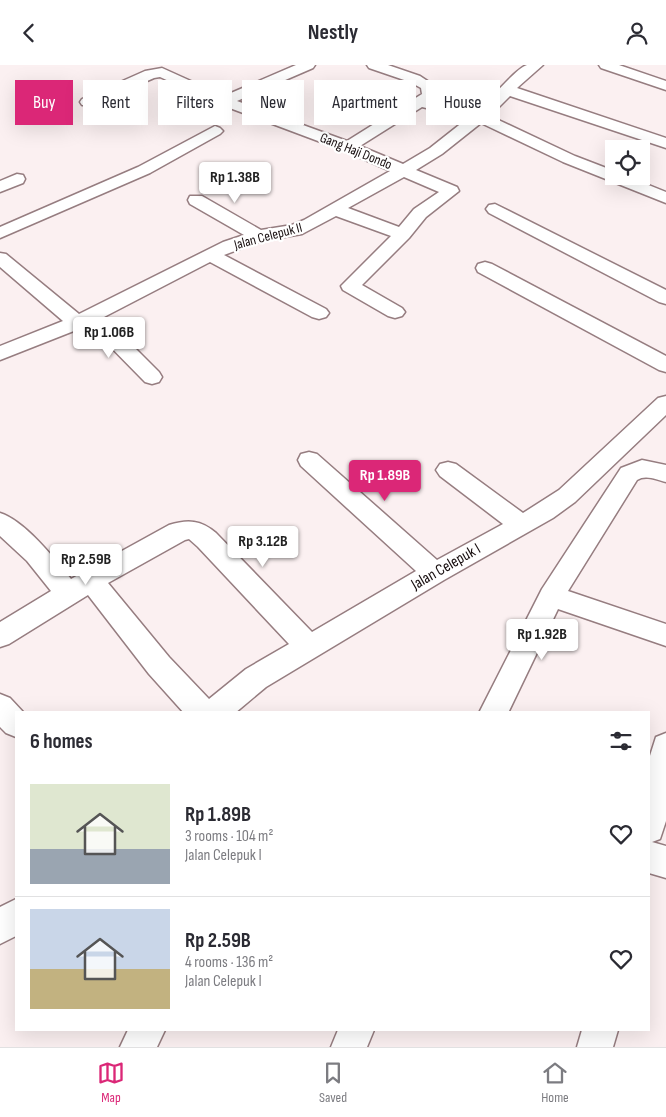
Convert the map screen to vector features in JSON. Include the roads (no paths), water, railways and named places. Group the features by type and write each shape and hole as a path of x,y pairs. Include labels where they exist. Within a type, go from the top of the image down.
{"street":[{"path":"232,98 308,65"},
{"path":"348,147 429,95 428,86 378,65"},
{"name":"Jalan Celepuk II","path":"500,99 520,76 536,65"},
{"path":"606,65 666,86"},
{"path":"635,75 650,65"},
{"name":"Gang Haji Dondo","path":"140,80 159,72 177,80"},
{"path":"508,90 666,143"},
{"path":"420,102 426,103"},
{"name":"Gang Haji Dondo","path":"232,104 348,147 451,191 420,213 403,234"},
{"name":"Jalan Celepuk II","path":"0,353 84,319 147,286 229,247 258,236 296,230 310,224 436,151 467,125"},
{"path":"497,125 569,159 666,198"},
{"path":"0,233 144,170 214,131"},
{"path":"0,187 17,179"},
{"path":"196,200 258,236"},
{"path":"334,209 371,225 403,234 350,286 395,312"},
{"path":"495,209 666,298"},
{"path":"212,256 319,313"},
{"path":"0,258 84,319 152,377"},
{"path":"485,268 666,365"},
{"name":"Jalan Celepuk I","path":"215,711 256,678 435,573 545,512 567,496 666,403"},
{"path":"309,460 435,573"},
{"path":"494,711 551,596 629,474 637,469 644,468 666,474"},
{"path":"448,470 521,525"},
{"path":"0,522 36,553 68,593"},
{"path":"0,636 91,580 178,532 191,529 197,531 208,540 309,647"},
{"path":"91,580 145,649 202,711"},
{"path":"551,596 666,635"},
{"path":"0,707 15,723"},
{"path":"650,823 666,747"},
{"path":"650,857 666,863"},
{"path":"0,927 15,917"},
{"path":"138,1047 146,1031"},
{"path":"349,1047 356,1031"},
{"path":"595,1047 600,1031"}]}
